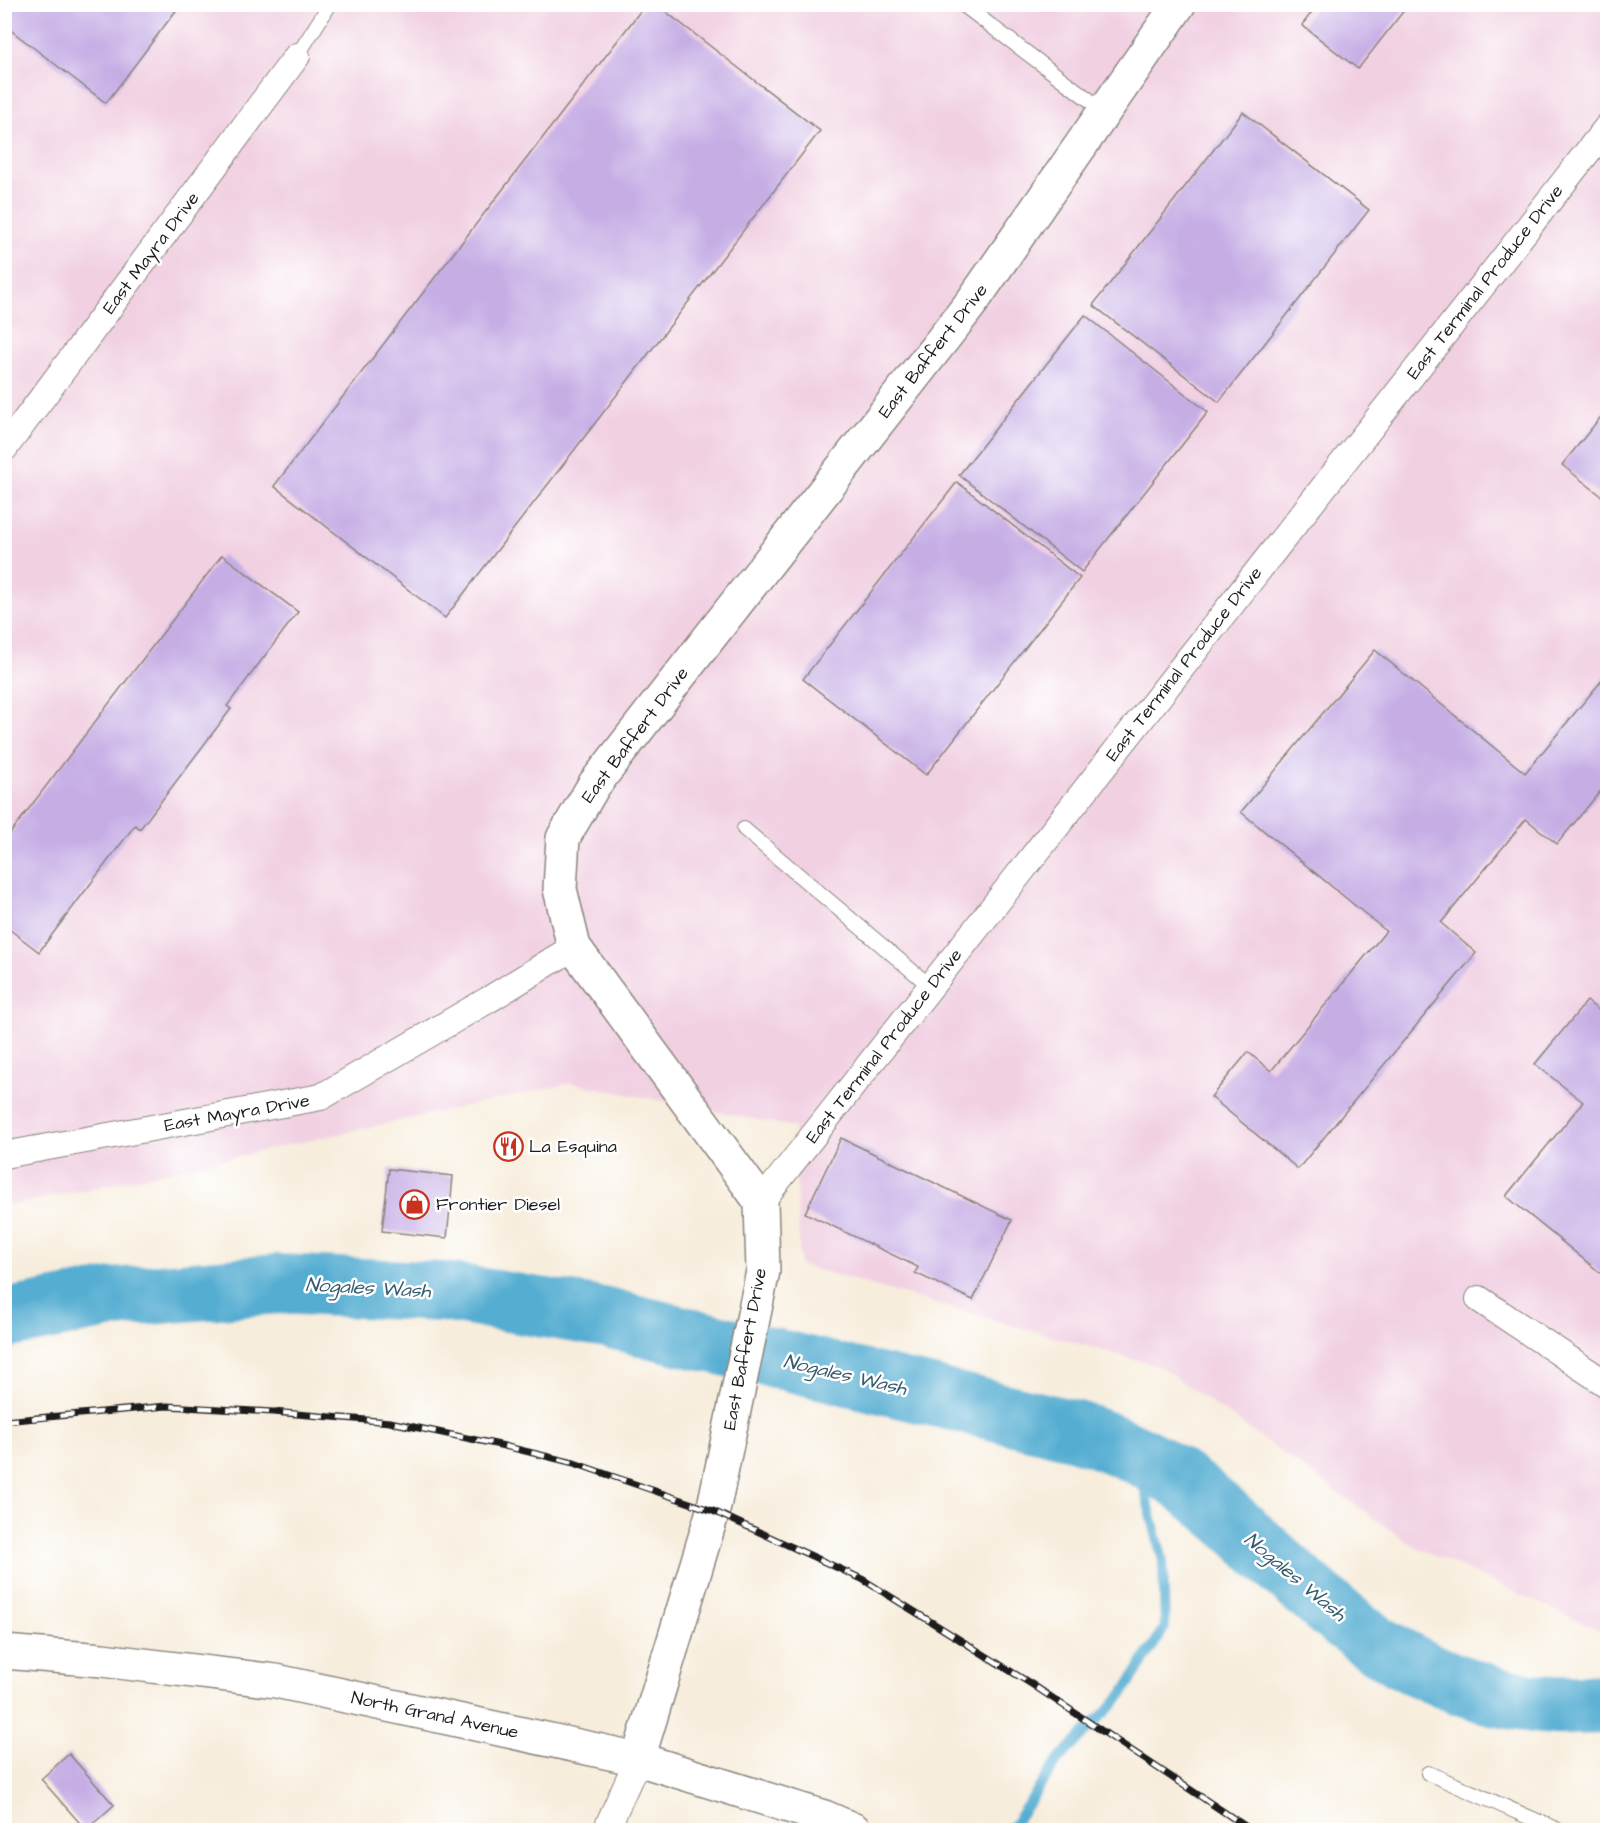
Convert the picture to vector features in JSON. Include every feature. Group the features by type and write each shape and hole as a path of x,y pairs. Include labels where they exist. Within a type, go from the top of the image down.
{"street":[{"name":"East Baffert Drive","path":"639,1759 713,1511 764,1271 761,1202 574,947 560,889 563,838 594,785 972,302 1179,4"},
{"name":"East Mayra Drive","path":"4,449 297,56"},
{"name":"East Terminal Produce Drive","path":"761,1202 1608,126"},
{"name":"East Mayra Drive","path":"4,1155 321,1097 574,947"},
{"path":"1479,1299 1608,1385"},
{"name":"North Grand Avenue","path":"6,1657 102,1660 276,1681 639,1759 818,1824 854,1830"},
{"path":"606,1830 639,1759"}],"lane":[{"path":"297,56 330,4"},
{"path":"962,4 1104,111"},
{"path":"744,829 930,986"},
{"path":"1428,1773 1558,1830"}],"shaded area":[{"path":"4,5 1607,5 1607,1634 1412,1545 1161,1367 800,1265 794,1127 572,1083 5,1207"}],"building":[{"path":"5,4 181,4 106,103 5,26"},
{"path":"1318,4 1409,4 1358,69 1302,25"},
{"path":"645,5 657,5 820,131 445,618 274,486"},
{"path":"1243,112 1369,210 1219,402 1093,305"},
{"path":"1085,315 1208,412 1082,572 959,475"},
{"path":"1608,408 1608,501 1562,465"},
{"path":"957,482 1080,578 926,775 803,679"},
{"path":"222,555 298,612 227,706 231,709 140,829 135,825 39,952 5,926 5,840"},
{"path":"1375,650 1525,773 1608,673 1608,782 1557,844 1526,819 1441,923 1476,953 1298,1169 1211,1097 1248,1052 1271,1071 1386,931 1241,812"},
{"path":"1587,1001 1608,1018 1608,1279 1506,1196 1583,1102 1535,1064"},
{"path":"841,1138 1012,1220 973,1300 915,1273 918,1267 805,1213"},
{"path":"389,1169 453,1176 447,1238 382,1231"},
{"path":"69,1754 114,1805 86,1830 41,1779"}],"waterway":[{"name":"Nogales Wash","path":"4,1319 113,1298 278,1284 444,1292 608,1318 1073,1430 1109,1442 1165,1470 1190,1488 1238,1527 1331,1611 1377,1645 1400,1658 1450,1681 1502,1697 1553,1705 1608,1704"},
{"path":"1010,1830 1058,1760 1122,1695 1165,1627 1163,1561 1135,1453"}],"railway":[{"path":"4,1421 167,1406 273,1412 390,1422 574,1463 713,1511 862,1579 1033,1685 1251,1830"}],"place":[{"name":"La Esquina","path":"508,1146"},
{"name":"Frontier Diesel","path":"415,1204"}]}
